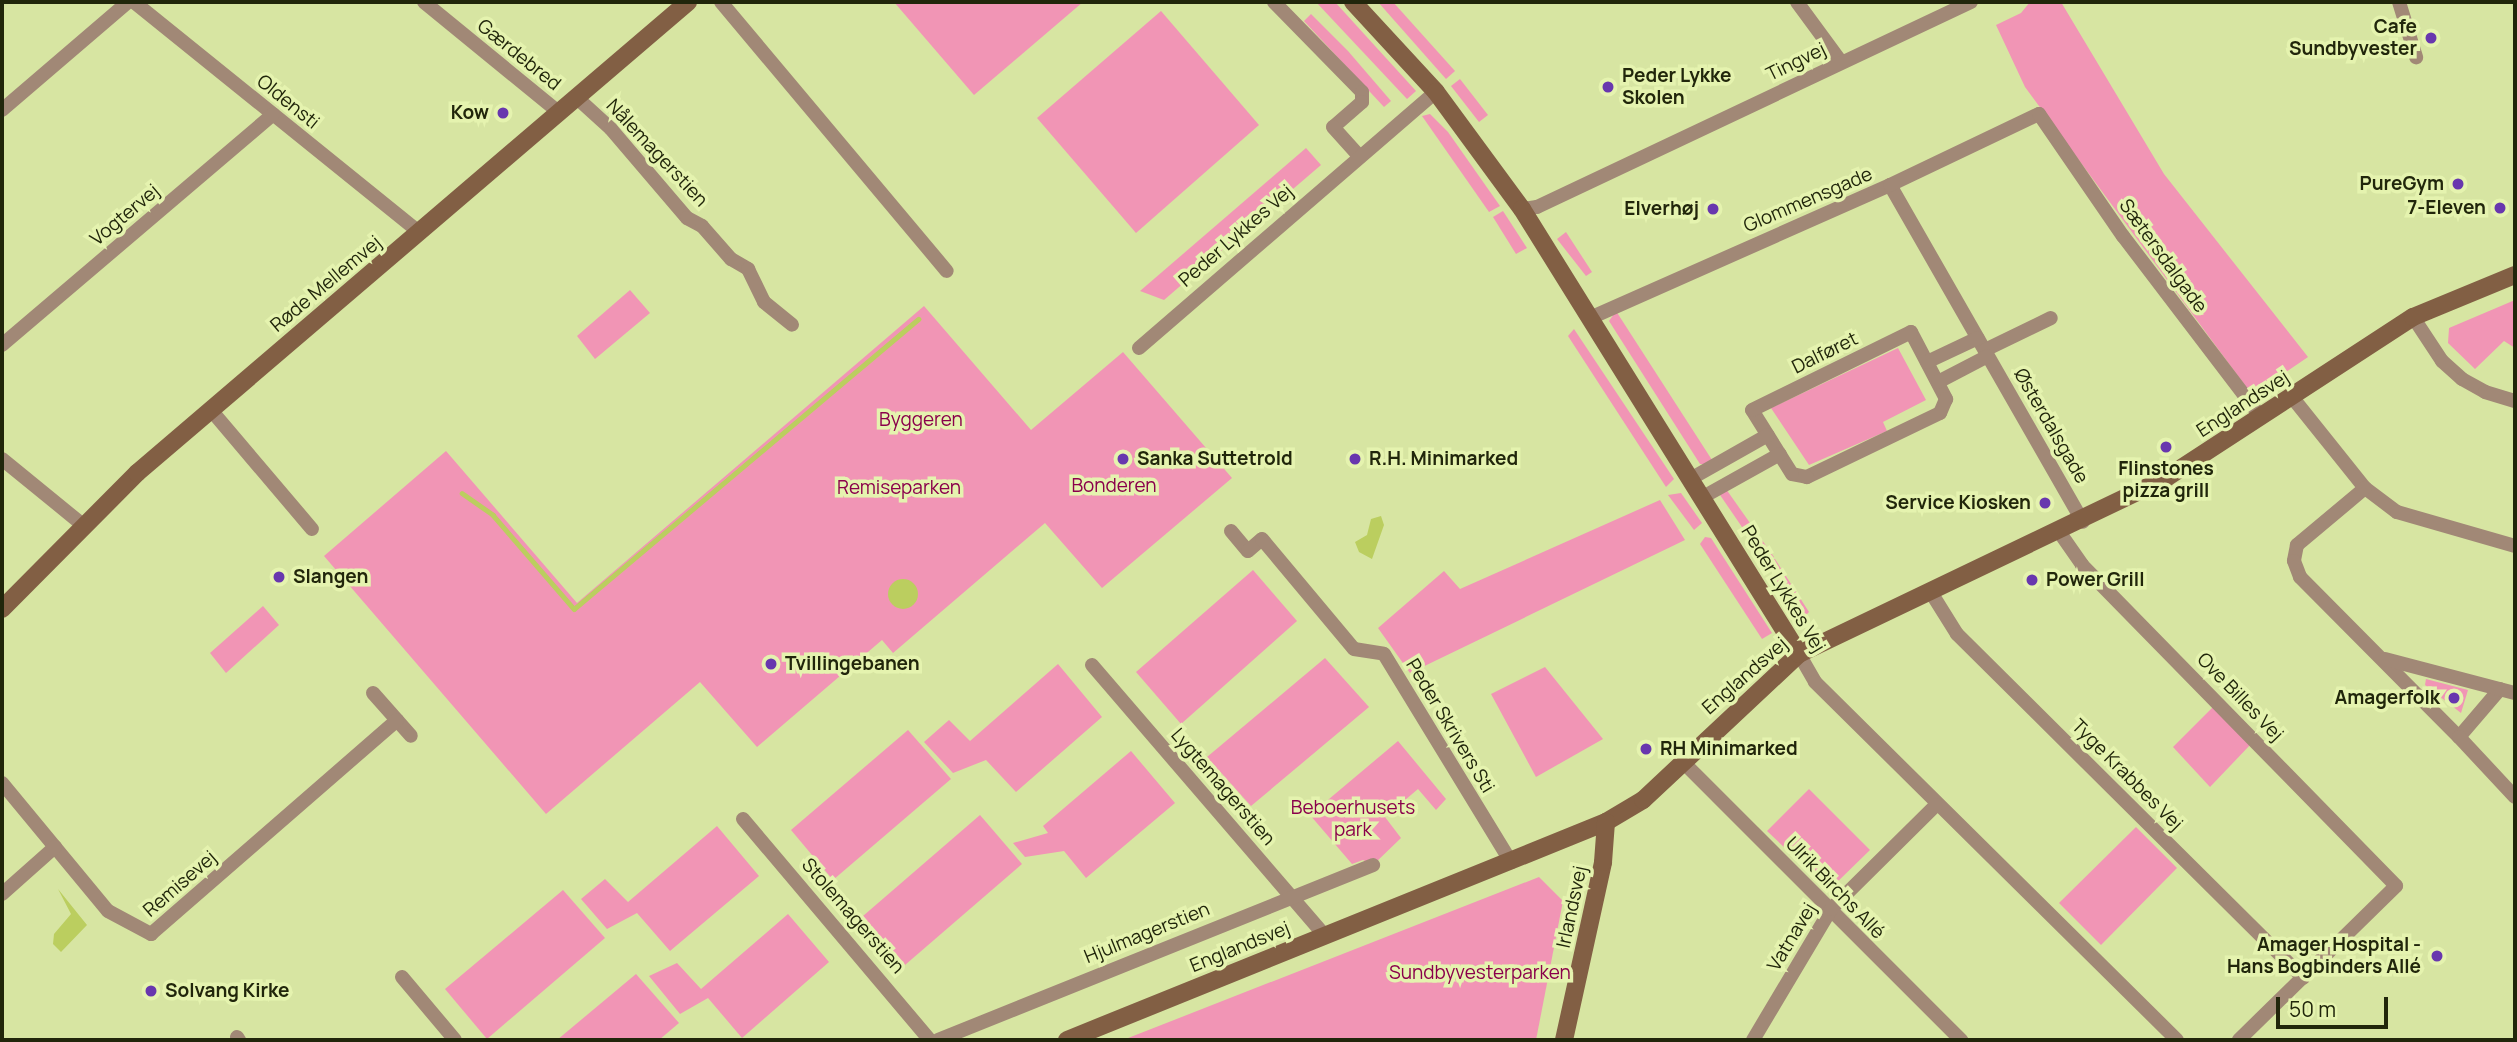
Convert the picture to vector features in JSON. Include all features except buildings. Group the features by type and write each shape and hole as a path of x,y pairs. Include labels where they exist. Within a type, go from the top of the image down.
{"street":[{"path":"2,110 128,2"},
{"name":"Oldensti","path":"134,2 419,232"},
{"name":"Gærdebred","path":"424,2 557,111"},
{"name":"Røde Mellemvej","path":"2,609 83,526 211,410 557,111 688,2"},
{"path":"721,2 947,271"},
{"path":"1274,2 1362,92 1362,102 1333,127 1360,158"},
{"name":"Peder Lykkes Vej","path":"1353,2 1436,92 1522,209 1692,478 1815,682 2176,1040"},
{"path":"1797,2 1841,62"},
{"name":"Tingvej","path":"1522,209 1537,207 1971,2"},
{"path":"2399,2 2416,57"},
{"name":"Peder Lykkes Vej","path":"1139,348 1436,92"},
{"name":"Nålemagerstien","path":"576,97 611,129 687,218 702,226 731,259 748,269 764,302 792,325"},
{"name":"Vogtervej","path":"2,345 273,114"},
{"name":"Glommensgade","path":"1590,318 1890,186 2039,114"},
{"name":"Sætersdalgade","path":"2039,114 2123,236 2261,417"},
{"name":"Østerdalsgade","path":"1890,186 2083,522"},
{"name":"Englandsvej","path":"1067,1040 1606,822 1643,800 1799,653 1932,594 2083,522 2166,478 2413,317 2515,275"},
{"path":"2413,317 2442,361 2462,379 2485,392 2515,401"},
{"path":"1927,362 1984,348 2051,318"},
{"name":"Dalføret","path":"1911,332 1938,382 1946,399 1941,413 1807,477 1792,474 1752,410 1911,332"},
{"path":"1938,382 1984,348"},
{"path":"2292,397 2365,488 2397,512 2515,546"},
{"path":"211,410 313,529"},
{"path":"1692,478 1768,435"},
{"path":"1703,497 1780,454"},
{"path":"2,459 83,526"},
{"path":"2365,488 2297,545 2294,561 2300,577 2515,797"},
{"name":"Peder Skrivers Sti","path":"1231,531 1248,551 1262,539 1354,649 1384,654 1511,862"},
{"name":"Ove Billes Vej","path":"2060,533 2082,565 2396,886 2303,978"},
{"name":"Tyge Krabbes Vej","path":"1932,594 1956,634 2303,978"},
{"path":"2382,658 2515,693"},
{"name":"Lygtemagerstien","path":"1092,665 1324,935"},
{"path":"2459,737 2500,689"},
{"path":"373,693 411,736"},
{"name":"Remisevej","path":"2,783 108,911 151,934 397,720"},
{"name":"Ulrik Birchs Allé","path":"1682,761 1961,1040"},
{"name":"Vatnavej","path":"1753,1040 1830,909 1936,804"},
{"name":"Stolemagerstien","path":"743,819 930,1040"},
{"name":"Irlandsvej","path":"1564,1040 1603,862 1606,822"},
{"path":"2,894 55,848"},
{"name":"Hjulmagerstien","path":"938,1040 1290,895 1373,865"},
{"path":"402,977 455,1040"},
{"path":"2239,1040 2303,978"}],"green space":[{"path":"894,2 1083,2 974,95"},
{"path":"1316,2 1335,2 1416,91 1407,99"},
{"path":"1378,2 1393,2 1455,71 1446,79"},
{"path":"2030,2 2061,2 2164,174 2308,357 2252,395 2025,87 1996,25 2021,13"},
{"path":"1161,11 1259,125 1136,233 1037,118"},
{"path":"1311,14 1348,51 1391,101 1384,107 1304,21"},
{"path":"1460,79 1488,115 1479,122 1451,86"},
{"path":"1430,114 1448,132 1500,206 1489,212 1422,116"},
{"path":"1306,148 1321,165 1164,300 1140,291"},
{"path":"1503,211 1527,248 1516,254 1493,217"},
{"path":"1566,232 1592,272 1586,276 1557,239"},
{"path":"630,290 650,313 595,359 577,336"},
{"path":"2515,300 2515,348 2504,341 2475,369 2448,343 2449,328"},
{"name":"Remiseparken","path":"924,306 1031,430 1123,352 1232,478 1102,588 1045,523 893,653 882,640 757,747 700,682 546,814 324,556 446,451 577,603"},
{"path":"1616,311 1712,460 1706,464 1700,464 1609,321"},
{"path":"1574,329 1674,479 1666,487 1568,336"},
{"path":"1898,348 1926,400 1883,422 1887,431 1809,465 1771,408"},
{"path":"1726,489 1774,557 1766,562 1720,495"},
{"path":"1681,493 1702,523 1694,530 1668,495"},
{"path":"1660,500 1685,540 1410,673 1378,628 1444,571 1460,589"},
{"path":"1705,537 1711,538 1772,633 1762,639 1700,544"},
{"path":"1775,559 1809,612 1802,619 1776,582 1780,574 1770,561"},
{"path":"1253,570 1297,621 1181,724 1136,672"},
{"path":"263,606 279,625 226,673 210,653"},
{"path":"1325,658 1369,707 1251,806 1207,757"},
{"path":"1058,664 1102,717 1016,792 986,760 953,773 924,742 949,720 970,741"},
{"path":"1545,667 1603,739 1536,777 1491,694"},
{"path":"2426,679 2468,690 2461,713 2425,685"},
{"path":"2215,705 2251,744 2210,787 2173,747"},
{"path":"908,730 951,779 833,880 791,830"},
{"name":"Beboerhusets park","path":"1398,741 1446,799 1436,810 1418,789 1385,817 1401,838 1373,865 1363,860 1352,864 1310,815"},
{"path":"1131,751 1175,803 1086,878 1064,851 1025,857 1013,843 1048,833 1043,826"},
{"path":"1809,789 1870,850 1829,890 1767,831"},
{"path":"980,815 1022,864 905,965 863,916"},
{"path":"717,826 759,876 670,951 637,913 607,929 581,899 605,879 628,902"},
{"path":"2136,827 2177,868 2101,945 2059,903"},
{"name":"Sundbyvesterparken","path":"1539,877 1563,901 1536,1040 1123,1040"},
{"path":"563,890 605,938 487,1039 445,989"},
{"path":"788,914 829,962 742,1038 708,998 680,1014 649,976 677,963 701,989"},
{"path":"636,974 679,1023 659,1040 557,1040"}],"shaded area":[{"path":"1381,516 1384,525 1372,559 1359,552 1355,542 1367,535 1371,519"},
{"path":"903,579 914,583 918,594 914,605 903,609 892,605 888,594 892,583"},
{"path":"58,889 87,925 61,952 53,944 54,934 71,914"}],"waterway":[{"path":"462,493 493,515 574,609 918,319"}],"place":[{"name":"Cafe Sundbyvester","path":"2431,38"},
{"name":"Peder Lykke Skolen","path":"1608,87"},
{"name":"Kow","path":"503,113"},
{"name":"PureGym","path":"2458,184"},
{"name":"7-Eleven","path":"2500,208"},
{"name":"Elverhøj","path":"1713,209"},
{"name":"Flinstones pizza grill","path":"2166,447"},
{"name":"Sanka Suttetrold","path":"1123,459"},
{"name":"R.H. Minimarked","path":"1355,459"},
{"name":"Service Kiosken","path":"2045,503"},
{"name":"Slangen","path":"279,577"},
{"name":"Power Grill","path":"2032,580"},
{"name":"Tvillingebanen","path":"771,664"},
{"name":"Amagerfolk","path":"2454,698"},
{"name":"RH Minimarked","path":"1646,749"},
{"name":"Amager Hospital - Hans Bogbinders Allé","path":"2437,956"},
{"name":"Solvang Kirke","path":"151,991"}],"park label":[{"name":"Byggeren","path":"921,420"},
{"name":"Bonderen","path":"1114,486"}]}
